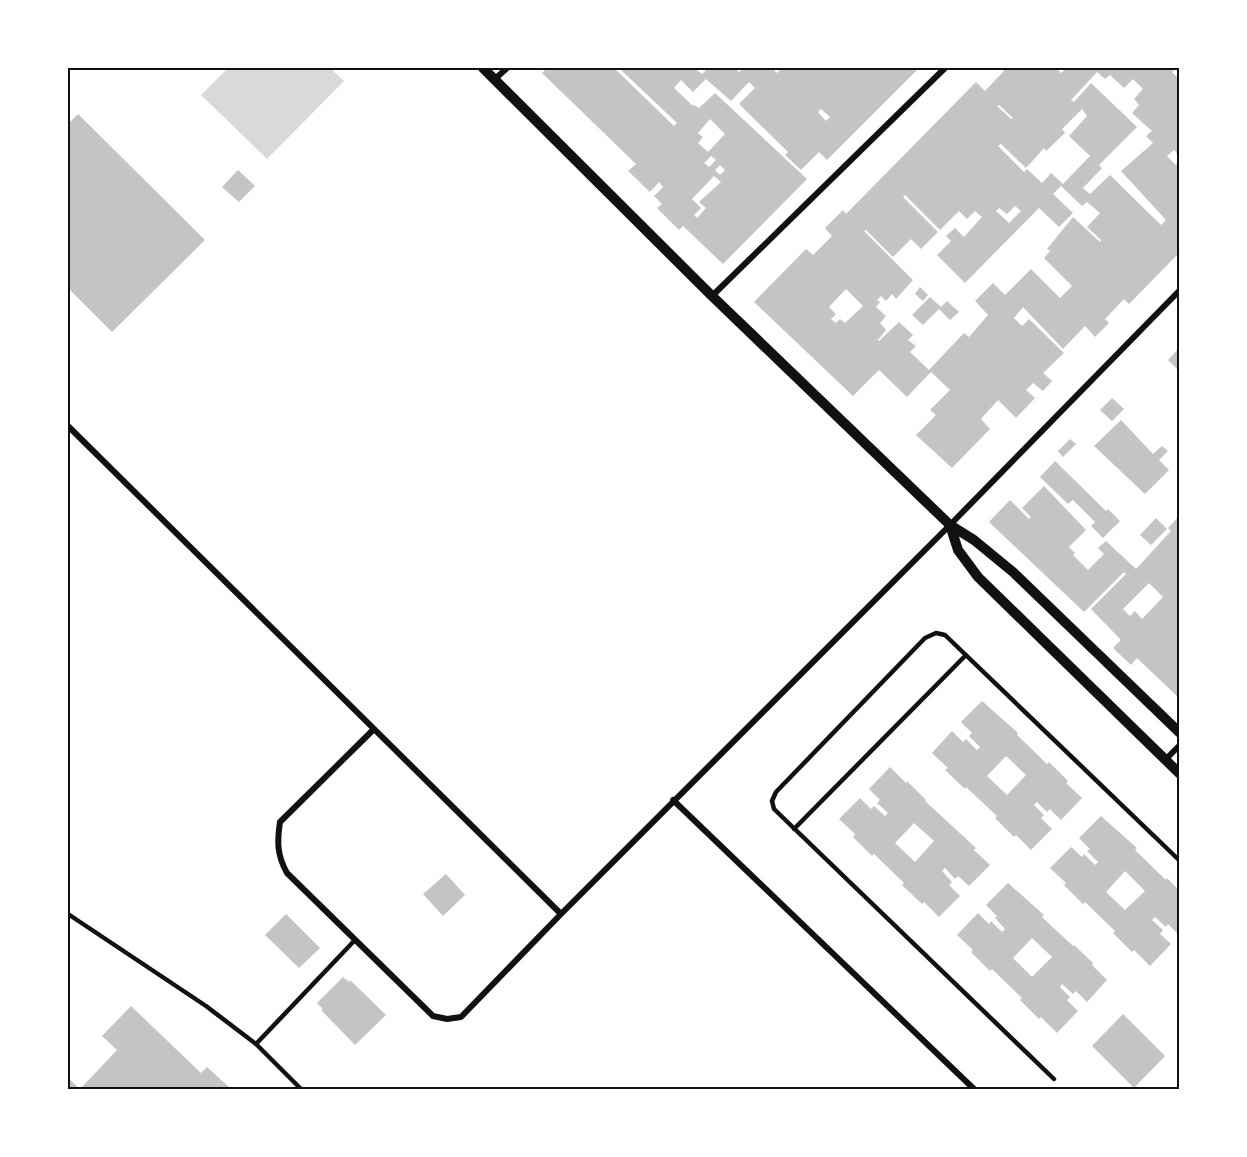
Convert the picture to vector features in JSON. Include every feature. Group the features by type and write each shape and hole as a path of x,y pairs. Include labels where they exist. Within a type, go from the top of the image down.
{"street":[{"path":"483,68 712,296 950,525 974,540 1013,572 1179,733"},
{"path":"495,80 507,68"},
{"path":"712,296 945,68"},
{"path":"374,729 280,822 277,841 279,857 287,873 433,1016 447,1019 461,1017 673,800 950,525 1179,290"},
{"path":"68,426 561,914"},
{"path":"950,525 958,550 978,577 1179,774"},
{"path":"1165,760 1179,745"},
{"path":"673,800 975,1089"}],"lane":[{"path":"1054,1079 774,809 772,801 776,792 925,638 936,633 945,635 1179,861"},
{"path":"794,828 966,655"},
{"path":"68,914 206,1006 256,1044 302,1089"},
{"path":"256,1044 355,940"}],"shaded area":[{"path":"228,68 330,68 344,81 267,159 201,95"}],"building":[{"path":"547,68 614,68 674,126 677,123 619,68 694,68 702,74 708,68 734,68 739,72 744,68 772,68 777,73 782,68 919,68 827,160 819,152 801,170 785,155 788,152 739,104 755,88 749,82 731,101 706,79 693,92 681,80 674,88 693,106 699,108 715,93 807,179 723,264 683,226 679,230 657,208 662,204 654,196 663,187 659,182 650,192 628,171 636,164 542,73","holes":["821,109 830,117 826,121 818,112","710,119 725,134 708,152 698,143 703,137 698,133","711,156 716,160 709,167 704,163","720,165 725,170 720,175 715,170","714,176 721,182 699,202 706,208 697,218 694,215 701,208 692,199"]},
{"path":"1000,68 1056,68 1061,73 1067,68 1176,68 1172,72 1179,79 1179,156 1174,150 1167,156 1176,165 1179,161 1179,253 1129,304 1124,299 1105,319 1109,323 1095,337 1085,326 1063,349 1023,307 1014,318 1022,326 1029,319 1064,353 1043,373 1052,381 1043,391 1033,383 1026,390 1035,398 1016,418 998,400 981,419 990,429 952,468 916,435 936,415 930,410 950,390 931,372 907,397 879,370 853,396 754,302 806,249 813,255 832,236 825,228 843,210 846,214 976,82 985,91 1004,71","holes":["1097,72 1105,79 1110,75 1124,88 1133,79 1143,89 1134,99 1139,105 1132,113 1152,131 1146,136 1153,143 1121,171 1166,220 1161,225 1110,175 1090,194 1083,188 1102,168 1099,165 1137,127 1091,83 1074,102 1071,100","999,105 1013,118 1011,119 997,106","1082,109 1087,116 1069,136 1090,156 1063,184 1051,173 1042,183 1027,169 1024,172 998,146 1001,144 1026,168 1044,148 1046,151 1065,133 1062,129","1061,186 1082,206 1087,202 1100,213 1087,227 1101,240 1100,242 1073,217 1047,249 1050,251 1044,258 1072,286 1060,298 1031,269 1005,295 993,283 975,301 988,315 969,337 964,333 929,370 910,352 916,346 908,340 913,335 899,322 878,340 886,330 880,323 886,316 876,307 880,302 877,300 881,296 886,301 892,294 896,299 913,280 864,231 866,230 893,257 911,239 921,249 938,232 903,197 905,195 940,230 959,211 967,219 975,211 982,217 964,237 955,228 946,236 951,241 937,255 965,283 1039,208 1059,227 1073,213 1053,194","1015,206 1021,211 1009,223 996,211 999,208 1007,214","846,289 863,306 845,323 840,319 836,323 831,319 836,314 829,307"]},
{"path":"78,114 205,240 112,332 68,288 68,124"},
{"path":"238,170 255,186 239,202 222,187"},
{"path":"920,287 928,295 923,301 915,294"},
{"path":"930,297 941,307 947,301 959,312 950,320 939,309 923,325 912,315"},
{"path":"1179,348 1179,371 1168,360"},
{"path":"1112,398 1124,409 1112,421 1100,410"},
{"path":"1121,420 1153,454 1162,446 1168,451 1159,460 1169,470 1145,494 1094,446"},
{"path":"1070,439 1076,444 1063,457 1058,451"},
{"path":"1055,461 1106,511 1108,509 1120,521 1103,538 1091,526 1095,522 1073,500 1068,504 1040,477"},
{"path":"1044,486 1086,530 1069,547 1075,553 1073,555 1088,570 1104,554 1098,548 1106,541 1136,569 1171,531 1168,528 1179,516 1179,698 1137,658 1131,665 1113,648 1121,640 1091,609 1126,574 1124,572 1084,612 989,522 1010,500 1029,519 1031,517 1022,508","holes":["1149,583 1163,597 1142,619 1135,611 1130,616 1123,609"]},
{"path":"1156,518 1167,529 1151,545 1140,535"},
{"path":"982,701 1018,733 1017,735 1047,764 1049,762 1082,798 1061,820 1050,809 1047,812 1037,802 1034,805 1044,815 1041,818 1052,829 1031,850 1016,835 1014,837 995,818 997,816 945,770 948,768 932,753 952,731 963,742 966,739 977,750 980,747 969,736 972,733 961,722","holes":["1006,756 1026,775 1007,795 987,776"]},
{"path":"890,767 976,848 974,850 990,865 969,886 958,876 955,879 945,868 942,871 952,882 949,885 960,896 939,917 902,885 904,883 874,854 872,856 853,837 855,834 839,819 860,798 871,809 874,806 885,816 888,813 877,803 880,800 869,789","holes":["914,823 934,841 915,862 895,843"]},
{"path":"1101,816 1179,890 1179,935 1168,924 1166,927 1155,917 1152,920 1163,930 1160,934 1171,944 1150,966 1134,950 1132,952 1113,933 1115,931 1085,902 1083,904 1050,868 1071,847 1082,857 1084,854 1095,865 1098,862 1079,838","holes":["1125,871 1145,891 1125,910 1106,892"]},
{"path":"446,874 465,895 443,916 423,894"},
{"path":"1008,883 1093,963 1092,965 1107,980 1087,1002 1076,991 1073,994 1062,984 1060,987 1070,997 1067,1000 1078,1011 1057,1033 1041,1017 1039,1019 1020,1000 1022,998 992,969 990,971 957,935 978,913 1002,932 1005,929 986,905","holes":["1032,938 1052,957 1032,977 1013,958"]},
{"path":"286,914 320,948 299,968 265,935"},
{"path":"343,977 349,982 350,980 386,1015 355,1045 317,1003"},
{"path":"131,1006 201,1073 207,1067 230,1088 80,1089 117,1050 102,1036"},
{"path":"1123,1014 1165,1056 1134,1088 1092,1046"},
{"path":"68,1078 80,1089 68,1089"}]}
